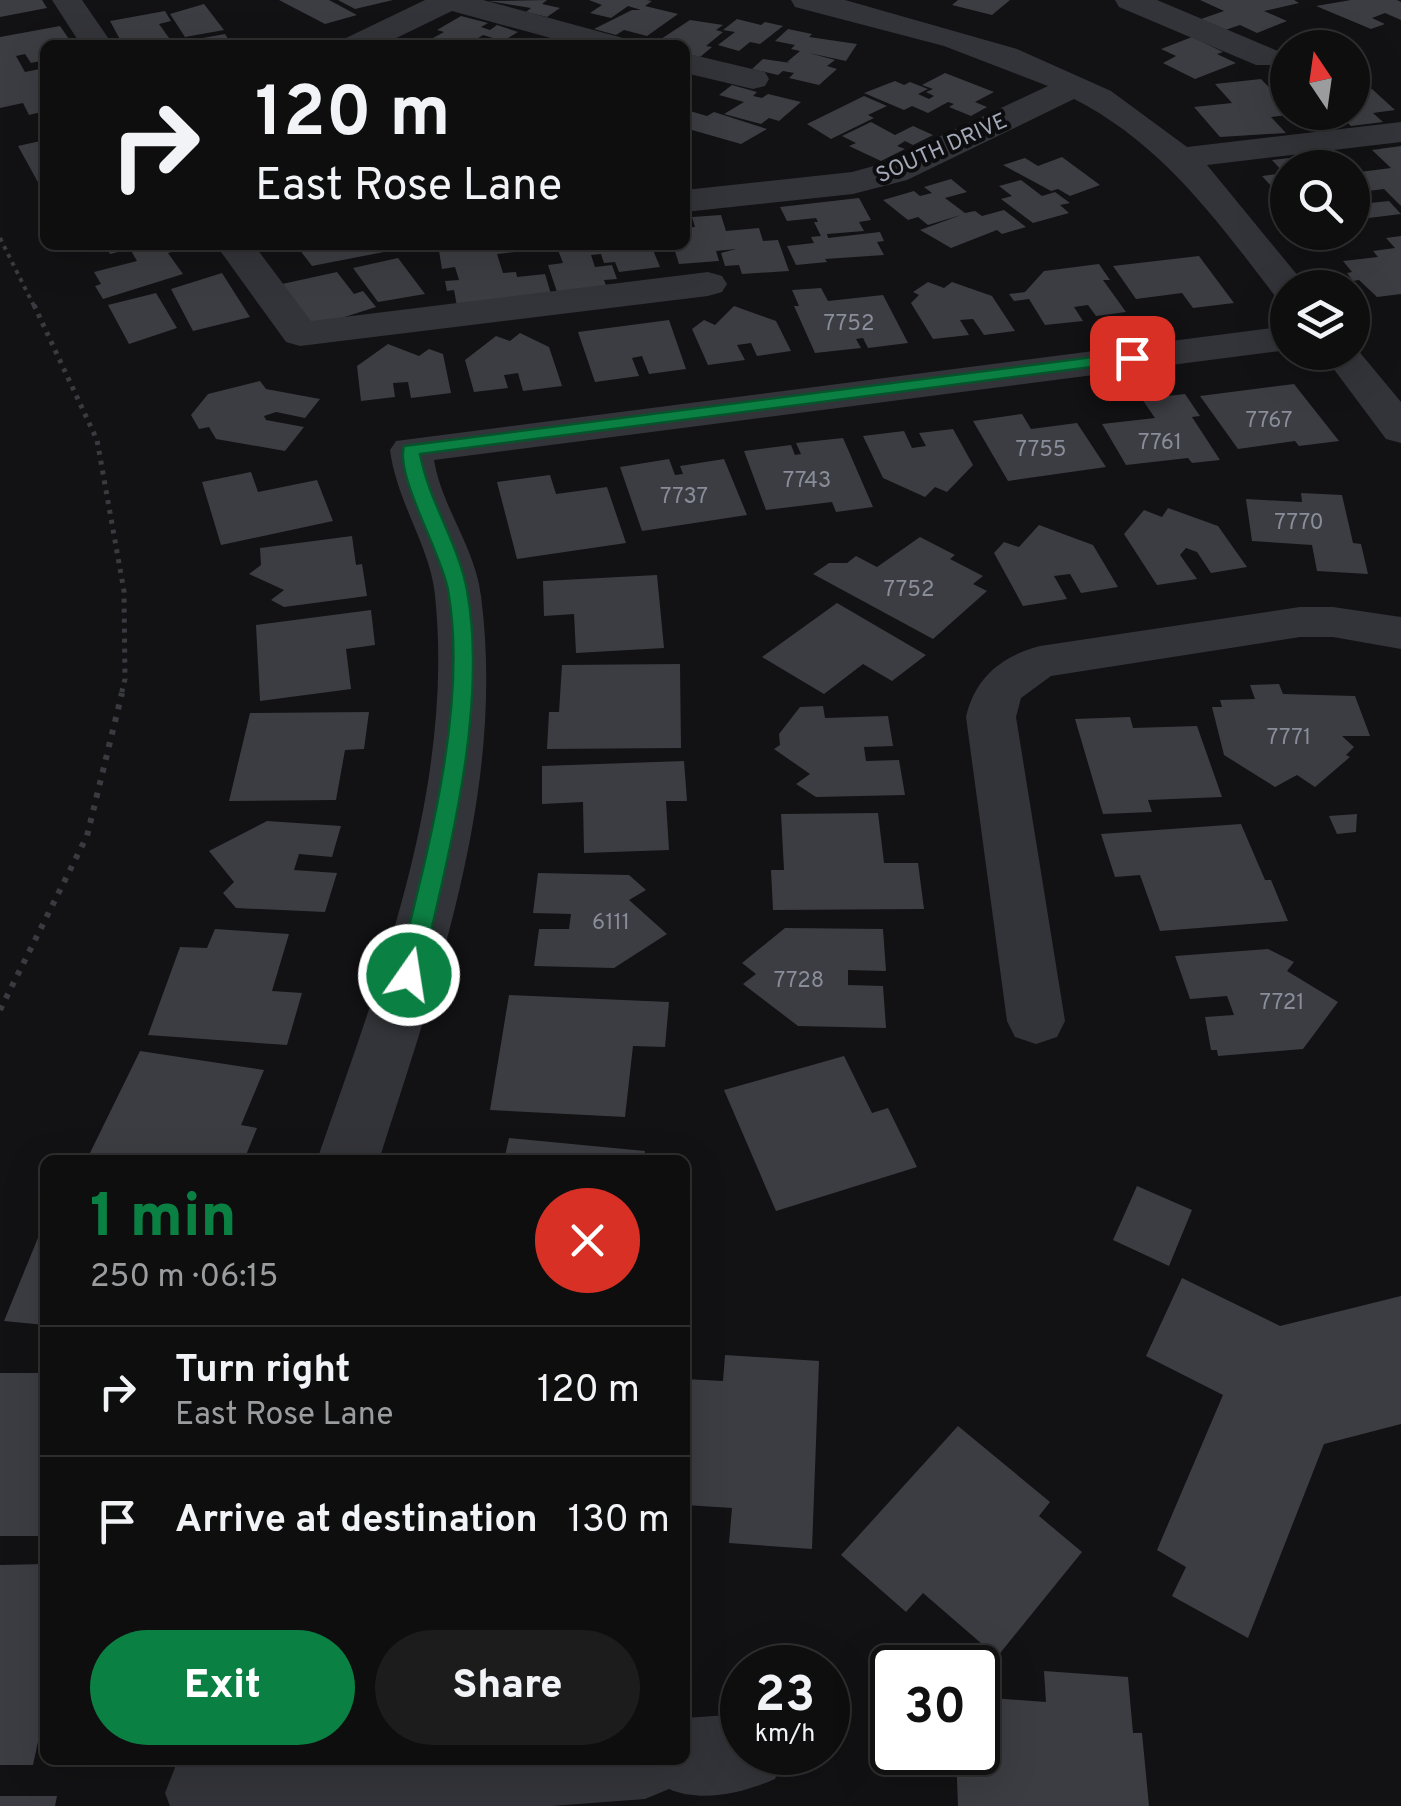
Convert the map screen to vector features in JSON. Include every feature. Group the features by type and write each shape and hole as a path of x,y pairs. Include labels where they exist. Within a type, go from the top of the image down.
{"street":[{"path":"68,0 93,40"},
{"path":"367,40 448,0 594,40"},
{"path":"1130,0 1266,58"},
{"path":"821,2 986,49 1072,86 1138,123 1180,158 1274,270"},
{"path":"690,64 753,79"},
{"name":"SOUTH DRIVE","path":"690,200 852,184 894,172 1072,86"},
{"path":"1180,158 1401,132"},
{"path":"238,250 300,334 708,284"},
{"path":"350,1155 409,975 452,790 462,660 458,591 446,546 418,488 411,450 1270,340"},
{"path":"1355,370 1401,430"},
{"path":"1036,1021 991,716 994,695 1009,677 1040,662 1300,622 1333,622 1401,634"},
{"path":"690,1757 720,1754"},
{"path":"206,1786 561,1765"}],"path":[{"path":"0,238 97,440 124,591 125,679 87,836 0,1010"}],"building":[{"path":"0,0 42,0 47,8 0,17"},
{"path":"279,0 329,0 357,15 325,24"},
{"path":"338,0 393,0 355,9"},
{"path":"547,0 542,4 560,8 547,17 526,12 531,8 488,1"},
{"path":"589,0 647,0 652,1 645,6 678,14 647,36 624,30 616,35 594,29 632,10 641,10 628,6 611,18 590,13 602,5"},
{"path":"958,0 1010,0 992,15 952,5"},
{"path":"1200,0 1299,3 1264,11 1287,21 1257,33 1240,25 1225,30 1201,19 1224,11"},
{"path":"1351,0 1397,0 1401,2 1401,20 1385,13 1372,18 1385,24 1371,29 1316,6"},
{"path":"204,4 224,30 185,37 170,14"},
{"path":"165,11 171,21 159,24 169,38 120,40 110,21"},
{"path":"461,16 488,23 481,27 490,30 497,25 518,32 505,40 483,35 475,40 443,40 433,38 444,32 437,30"},
{"path":"737,19 783,26 760,44 750,42 739,51 718,45 735,32 723,30"},
{"path":"690,20 723,25 716,30 723,32 706,46 712,47 700,57 690,54 690,40 661,39"},
{"path":"60,26 70,40 40,40 40,61 31,63 25,54 16,56 25,72 40,69 40,112 29,115 23,103 0,108 0,37"},
{"path":"788,29 812,34 809,37 857,44 846,61 809,53 835,60 827,66 837,69 819,85 789,78 794,73 783,71 778,75 752,69 763,59 791,63 787,62 800,51 791,49 795,45 775,41"},
{"path":"225,34 229,40 192,40"},
{"path":"1192,37 1236,63 1195,79 1163,63 1176,56 1161,49"},
{"path":"945,73 994,92 975,102 987,107 971,116 949,107 954,104 948,102 928,113 912,106 904,110 864,93 895,81 904,85 910,82 928,89 918,94 929,99 934,96 926,92 933,89 922,85"},
{"path":"1261,79 1270,88 1270,130 1286,133 1220,137 1194,107 1232,103 1215,84"},
{"path":"732,85 757,92 753,96 762,98 768,94 801,102 779,121 769,118 761,124 724,114 744,102 719,95"},
{"path":"1370,89 1395,110 1373,113 1383,122 1370,124"},
{"path":"864,96 887,106 868,115 874,118 831,139 807,124"},
{"path":"690,111 707,116 714,112 767,129 741,144 690,129"},
{"path":"871,122 895,135 913,126 933,135 913,145 905,141 897,146 905,149 881,161 849,146 856,143 842,136"},
{"path":"40,141 40,186 18,146"},
{"path":"1401,146 1401,206 1384,189 1370,191 1370,171 1391,168 1372,150"},
{"path":"1062,157 1100,185 1070,196 1058,189 1051,191 1003,165 1025,158 1038,166"},
{"path":"951,179 967,192 945,198 965,213 975,211 982,216 1004,210 1026,227 1002,234 997,230 951,248 920,230 961,215 928,225 918,217 908,220 883,200 914,191 920,196 932,193 924,187"},
{"path":"1021,180 1042,196 1055,192 1070,203 1060,205 1069,213 1033,223 1001,199 1012,196 999,186"},
{"path":"859,198 871,220 859,222 864,231 827,234 828,238 880,232 884,241 877,242 884,255 796,265 787,246 814,243 811,237 821,236 814,222 818,222 816,218 787,221 780,207"},
{"path":"1389,201 1401,214 1370,218 1370,203"},
{"path":"721,215 726,231 759,228 763,241 778,240 789,271 742,274 739,265 725,266 721,253 736,249 716,251 719,261 679,264 675,250 690,250 690,228 695,227 692,217"},
{"path":"1401,236 1401,294 1377,297 1370,290 1370,270 1350,270 1343,261 1378,257 1373,251 1395,248 1386,238"},
{"path":"131,250 180,250 168,253 183,274 103,299 95,286 101,284 94,272 137,261"},
{"path":"300,250 389,251 312,266"},
{"path":"439,250 525,250 497,254 503,273 516,272 517,277 545,274 551,294 457,306 454,290 447,291 445,281 459,280 455,267 442,269"},
{"path":"558,250 653,250 660,267 619,272 615,262 604,263 601,254 591,255 595,267 612,265 617,279 604,280 607,288 558,295 548,265 563,263"},
{"path":"1199,256 1234,303 1193,308 1182,293 1136,299 1113,266"},
{"path":"398,258 425,294 378,302 353,268"},
{"path":"1099,264 1110,280 1103,280 1126,312 1096,316 1088,305 1074,307 1083,321 1045,325 1029,299 1014,301 1009,294 1025,292 1044,271"},
{"path":"337,272 354,294 363,291 376,307 313,327 282,284"},
{"path":"222,273 250,317 193,331 171,289"},
{"path":"928,282 944,288 952,282 992,296 1015,331 984,335 973,319 960,320 969,335 933,339 911,303 919,295 913,292"},
{"path":"821,288 828,301 883,295 908,343 868,348 863,338 856,339 861,348 815,353 794,306 799,306 792,290"},
{"path":"156,293 177,328 129,344 108,305"},
{"path":"734,306 776,321 791,351 757,356 751,343 737,345 745,360 708,365 692,329 704,320 715,325"},
{"path":"669,320 686,369 649,374 642,356 632,358 639,376 595,382 578,332"},
{"path":"520,333 549,347 562,386 523,391 518,373 504,375 508,388 474,392 465,360 496,336 510,341"},
{"path":"388,344 419,356 429,349 443,354 451,393 411,398 408,382 393,383 395,397 361,401 357,366"},
{"path":"260,381 266,389 320,399 305,418 276,412 264,416 266,420 304,427 285,451 216,439 209,427 199,429 191,415 208,394"},
{"path":"1294,384 1339,441 1299,446 1295,441 1238,449 1200,396"},
{"path":"1185,394 1200,416 1192,417 1220,460 1192,463 1188,458 1126,465 1102,424 1155,418 1142,399"},
{"path":"1022,414 1031,429 1077,423 1106,467 1008,481 973,421"},
{"path":"953,429 973,465 947,492 935,487 925,497 883,478 863,436 904,431 912,448 926,446 919,433"},
{"path":"843,438 873,507 836,512 832,502 766,510 744,451 791,445 795,455 801,454 796,443"},
{"path":"669,459 675,475 683,474 680,466 724,459 747,515 642,531 620,467"},
{"path":"251,472 258,492 317,480 333,521 221,545 202,482"},
{"path":"550,475 556,494 607,487 626,543 517,559 497,482"},
{"path":"1301,493 1342,495 1353,543 1361,544 1368,574 1317,571 1312,545 1252,541 1246,499 1302,502"},
{"path":"1168,508 1218,526 1247,567 1211,573 1197,552 1186,548 1180,555 1197,579 1157,585 1124,534 1144,510 1162,517"},
{"path":"1039,525 1093,545 1118,587 1081,593 1070,574 1054,576 1067,599 1023,606 994,553 1004,542 1019,547"},
{"path":"352,536 356,565 362,564 367,596 284,607 271,600 284,590 249,574 261,565 260,548"},
{"path":"920,537 955,555 950,559 983,576 973,584 987,591 933,639 813,574 829,563 847,563 856,556 877,567"},
{"path":"657,575 664,648 576,653 574,614 544,616 543,581"},
{"path":"837,603 926,655 892,681 863,664 824,694 762,657"},
{"path":"371,610 375,645 346,649 351,689 260,701 256,625"},
{"path":"680,664 681,748 547,749 549,712 559,712 562,665"},
{"path":"1279,684 1283,694 1355,696 1370,736 1342,736 1354,747 1346,755 1350,757 1315,787 1297,775 1275,787 1224,755 1212,707 1222,707 1220,700 1255,699 1250,685"},
{"path":"823,706 825,718 888,716 893,746 864,747 866,761 899,760 905,795 816,797 796,784 810,774 774,749 780,745 779,734 800,707"},
{"path":"369,712 364,749 345,750 336,800 229,801 250,713"},
{"path":"1130,717 1133,728 1197,726 1222,797 1148,800 1152,812 1103,814 1075,719"},
{"path":"684,761 687,801 666,801 669,850 584,853 583,802 542,804 542,766"},
{"path":"878,813 884,863 918,863 924,909 773,910 771,870 784,870 781,814"},
{"path":"1357,814 1356,832 1337,834 1329,816"},
{"path":"267,821 341,826 332,857 299,854 294,870 337,873 325,912 236,908 223,893 234,882 209,851"},
{"path":"1241,824 1288,921 1160,931 1140,875 1115,877 1101,834"},
{"path":"538,873 629,875 646,890 629,900 667,934 614,968 534,966 539,929 569,929 571,914 533,913"},
{"path":"785,928 883,929 886,971 848,970 848,985 883,986 886,1028 798,1026 743,984 756,974 742,963"},
{"path":"215,929 289,934 272,991 302,993 287,1045 148,1035 180,947 207,948"},
{"path":"1268,949 1294,962 1287,971 1338,1002 1303,1049 1218,1056 1217,1050 1211,1050 1205,1017 1234,1015 1227,996 1190,999 1175,956"},
{"path":"509,995 669,1002 665,1047 633,1046 625,1117 490,1110"},
{"path":"140,1051 264,1070 241,1125 257,1128 246,1155 89,1155"},
{"path":"844,1056 872,1113 888,1108 917,1167 776,1211 724,1090"},
{"path":"509,1138 645,1151 645,1155 505,1155"},
{"path":"1137,1186 1192,1210 1169,1266 1113,1240"},
{"path":"40,1233 40,1325 4,1321"},
{"path":"1182,1278 1280,1326 1401,1296 1401,1424 1324,1444 1248,1638 1172,1596 1186,1567 1157,1550 1223,1395 1146,1356"},
{"path":"725,1355 819,1361 812,1549 729,1543 732,1508 690,1505 690,1379 723,1381"},
{"path":"0,1373 40,1373 40,1536 0,1536"},
{"path":"958,1426 1050,1502 1039,1516 1082,1552 1000,1653 1000,1645 983,1645 923,1593 906,1612 841,1555"},
{"path":"40,1564 40,1732 33,1765 0,1765 0,1565"},
{"path":"1044,1671 1128,1677 1133,1733 1142,1733 1149,1806 958,1806 957,1775 1000,1775 1000,1699 1046,1702"},
{"path":"0,1796 57,1796 55,1806 0,1806"}],"route":[{"path":"409,975 452,790 462,660 458,591 446,546 418,488 411,450 1132,358"}]}
